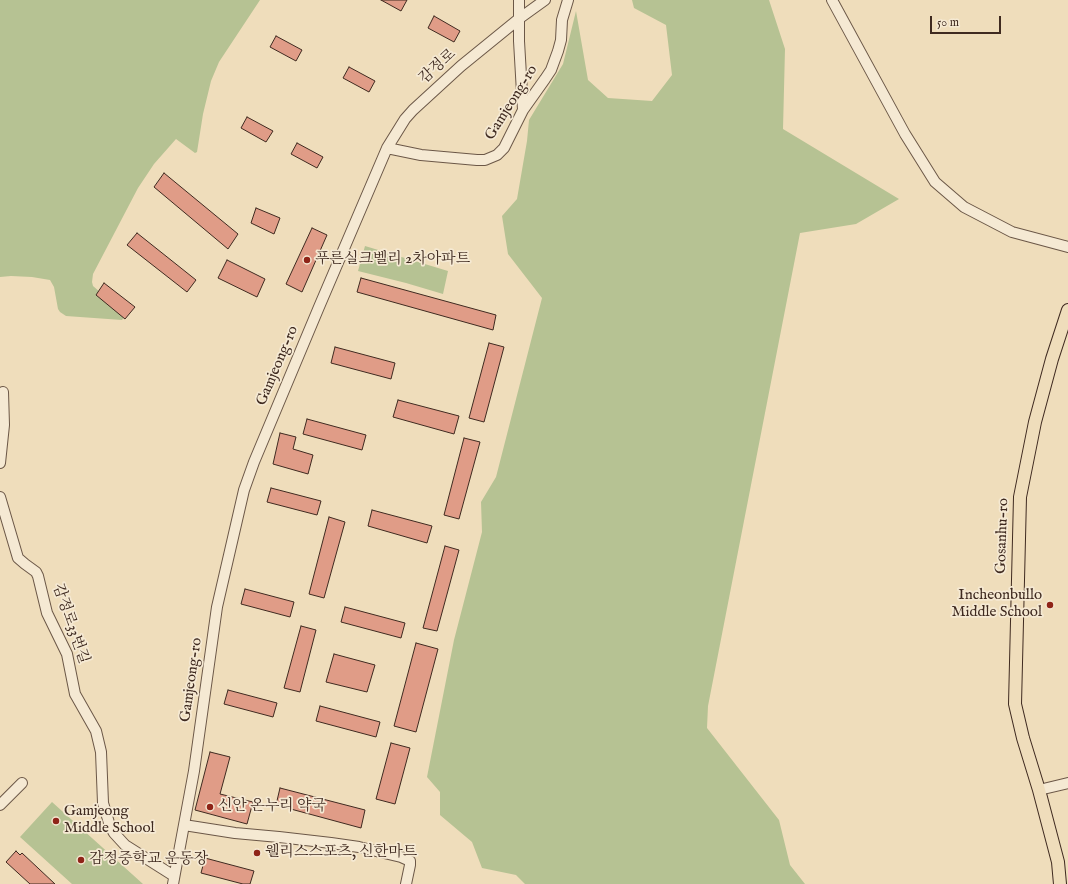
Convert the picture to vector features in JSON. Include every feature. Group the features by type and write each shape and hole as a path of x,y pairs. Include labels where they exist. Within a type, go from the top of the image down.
{"main road":[{"name":"Gosanhu-ro","path":"1060,884 1058,862 1039,790 1023,738 1015,704 1020,497 1039,408 1052,359 1068,310"}],"street":[{"path":"519,0 523,110"},
{"name":"감정로","path":"387,148 397,131 413,110 462,66 520,18 545,0"},
{"name":"Gamjeong-ro","path":"173,880 194,771 217,607 244,490 254,462 387,148 421,155 477,160 485,160 497,155 504,148 523,110 551,70 561,40 562,20 568,0"},
{"path":"832,0 904,134 935,182 964,207 1012,232 1068,247"},
{"path":"0,463 4,425 3,392"},
{"name":"감정로33번길","path":"0,496 18,558 36,572 38,576 47,612 68,654 76,694 96,731 101,757 102,798 110,826 114,834 125,845 173,880"},
{"path":"0,805 22,783"},
{"path":"1039,790 1068,783"},
{"path":"184,825 235,833 279,836 352,846 406,858 410,861 410,865 406,884"}],"green space":[{"path":"0,0 260,0 219,62 211,81 203,114 197,152 195,153 176,139 154,164 138,188 93,274 93,286 124,313 125,316 122,320 66,316 58,309 54,287 50,280 32,277 0,277"},
{"path":"632,0 769,0 785,49 783,129 899,199 856,224 800,233 708,706 707,728 779,820 790,865 805,884 525,884 516,875 482,868 472,842 440,815 440,792 427,777 454,640 482,532 481,502 496,477 542,298 508,254 502,216 517,199 529,120 563,64 576,11 588,80 608,98 652,101 672,75 666,25 634,8"},
{"path":"365,246 448,271 443,294 358,271"},
{"name":"감정중학교 운동장","path":"52,802 143,884 72,884 20,837"}],"building":[{"path":"381,0 407,0 401,11"},
{"path":"434,16 460,31 454,42 428,28"},
{"path":"276,36 302,50 296,61 270,47"},
{"path":"349,67 375,81 369,92 343,78"},
{"path":"247,117 273,131 266,142 241,128"},
{"path":"297,143 323,157 317,168 291,154"},
{"path":"164,173 238,234 228,249 154,187"},
{"path":"256,208 280,218 274,234 251,223"},
{"name":"푸른실크벨리 2차아파트","path":"312,228 327,235 302,292 286,284"},
{"path":"137,233 196,280 187,292 127,245"},
{"path":"227,260 265,279 257,297 218,278"},
{"path":"361,278 496,315 493,330 357,292"},
{"path":"104,283 135,307 125,319 96,295"},
{"path":"489,343 504,347 484,422 469,418"},
{"path":"335,347 395,363 391,379 331,363"},
{"path":"398,400 459,416 454,434 393,417"},
{"path":"307,419 366,435 362,450 303,434"},
{"path":"280,433 296,437 293,449 313,455 308,474 273,464"},
{"path":"464,438 480,442 459,519 444,515"},
{"path":"271,488 321,501 317,515 267,502"},
{"path":"372,510 432,526 427,543 368,526"},
{"path":"329,517 345,522 324,598 309,594"},
{"path":"445,546 459,550 437,631 423,628"},
{"path":"245,589 294,602 290,617 241,604"},
{"path":"345,607 405,623 401,638 341,622"},
{"path":"301,626 316,630 300,692 284,688"},
{"path":"416,643 438,649 416,732 394,726"},
{"path":"334,654 375,665 367,692 326,682"},
{"path":"228,690 277,703 273,717 224,704"},
{"path":"320,706 380,722 376,737 316,721"},
{"path":"391,743 410,748 395,804 376,799"},
{"path":"210,752 230,757 220,794 253,802 247,824 195,810"},
{"path":"280,788 365,810 361,828 276,805"},
{"path":"16,851 20,855 22,853 55,884 30,884 6,862"},
{"path":"205,858 254,871 250,884 243,884 201,873"}],"place":[{"name":"푸른실크벨리 2차아파트","path":"307,260"},
{"name":"Incheonbullo Middle School","path":"1050,605"},
{"name":"신안 온누리 약국","path":"210,807"},
{"name":"Gamjeong Middle School","path":"56,821"},
{"name":"웰리스스포츠, 신한마트","path":"257,853"},
{"name":"감정중학교 운동장","path":"81,860"}]}
